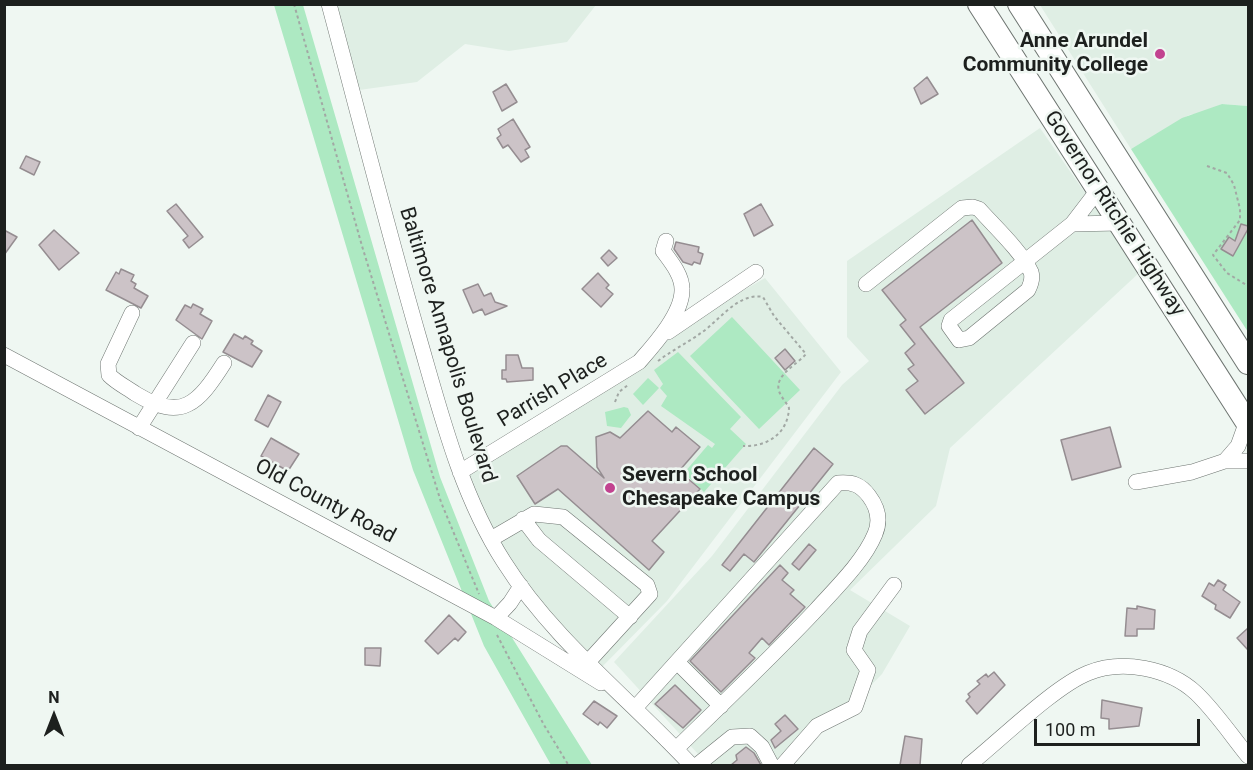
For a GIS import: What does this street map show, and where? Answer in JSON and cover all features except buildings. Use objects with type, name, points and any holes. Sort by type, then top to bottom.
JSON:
[{"type":"highway","name":"Governor Ritchie Highway","points":[[979,4],[1248,422]]},
{"type":"highway","name":"Governor Ritchie Highway","points":[[1019,4],[1248,363]]},
{"type":"street","name":"Baltimore Annapolis Boulevard","points":[[329,4],[412,314],[460,472],[491,538],[521,586],[588,662],[694,765]]},
{"type":"street","points":[[866,284],[962,208],[979,209],[1023,261],[1032,273],[1028,290],[969,338],[959,340],[949,326],[951,320],[1023,261],[1072,224],[1098,190]]},
{"type":"street","points":[[1072,224],[1119,223]]},
{"type":"street","points":[[660,338],[676,309],[682,289],[678,274],[663,251],[666,241]]},
{"type":"street","points":[[660,338],[756,272]]},
{"type":"street","points":[[132,313],[108,364],[109,375],[119,385],[153,405],[169,409],[183,406],[199,396],[224,363]]},
{"type":"street","name":"Parrish Place","points":[[460,472],[612,381],[639,362],[660,338]]},
{"type":"street","points":[[139,428],[193,343]]},
{"type":"street","name":"Old County Road","points":[[4,355],[621,694]]},
{"type":"street","points":[[1225,461],[1238,446],[1248,422]]},
{"type":"street","points":[[1136,482],[1192,472],[1225,461],[1248,461]]},
{"type":"street","points":[[636,707],[838,483],[851,482],[860,486],[878,512],[875,536],[846,578],[768,660],[676,749]]},
{"type":"street","points":[[491,538],[534,514],[563,517],[647,585],[650,594],[588,662]]},
{"type":"street","points":[[523,519],[539,540],[630,617]]},
{"type":"street","points":[[782,765],[817,726],[855,707],[868,670],[854,650],[860,631],[894,585]]},
{"type":"street","points":[[495,623],[521,586]]},
{"type":"street","points":[[677,662],[721,706]]},
{"type":"street","points":[[969,765],[1061,689],[1089,673],[1121,667],[1144,668],[1176,678],[1196,693],[1248,756]]},
{"type":"street","points":[[694,765],[732,737],[750,736],[762,747],[771,765]]},
{"type":"path","points":[[294,4],[362,246],[437,490],[479,594]]},
{"type":"path","points":[[1207,166],[1227,172],[1234,184],[1240,208],[1240,220],[1213,255],[1227,273],[1248,286]]},
{"type":"path","points":[[656,363],[707,329],[732,307],[754,295],[763,297],[774,316],[806,354],[786,372],[778,384],[779,392],[789,408],[786,426],[769,442],[744,446]]},
{"type":"path","points":[[615,402],[619,392],[631,382]]},
{"type":"path","points":[[495,623],[544,725],[569,765]]},
{"type":"shaded area","points":[[329,5],[596,5],[567,42],[509,51],[465,44],[417,82],[352,91]]},
{"type":"shaded area","name":"Anne Arundel Community College","points":[[1040,5],[1248,5],[1248,106],[1222,104],[1205,112],[1189,115],[1131,149]]},
{"type":"shaded area","points":[[1040,128],[1140,272],[950,448],[936,506],[850,590],[910,626],[882,674],[836,721],[782,765],[709,766],[614,662],[712,556],[842,385],[869,361],[847,337],[847,261]]},
{"type":"shaded area","name":"Severn School Chesapeake Campus","points":[[765,278],[841,372],[667,601],[598,671],[524,591],[460,472],[612,381],[661,338]]},
{"type":"green space","points":[[274,5],[303,5],[440,477],[489,601],[592,765],[551,765],[484,646],[413,470]]},
{"type":"green space","points":[[1222,104],[1248,106],[1248,332],[1131,149],[1182,118]]},
{"type":"green space","points":[[732,317],[800,390],[759,429],[690,356]]},
{"type":"green space","points":[[678,352],[741,417],[730,429],[746,444],[704,492],[684,473],[708,445],[712,448],[715,444],[661,406],[667,396],[660,388],[663,384],[654,370]]},
{"type":"green space","points":[[648,378],[659,388],[643,405],[633,394]]},
{"type":"green space","points":[[628,408],[631,415],[621,428],[607,426],[605,412]]},
{"type":"place","name":"Anne Arundel Community College","points":[[1160,54]]},
{"type":"place","name":"Severn School Chesapeake Campus","points":[[610,488]]}]
